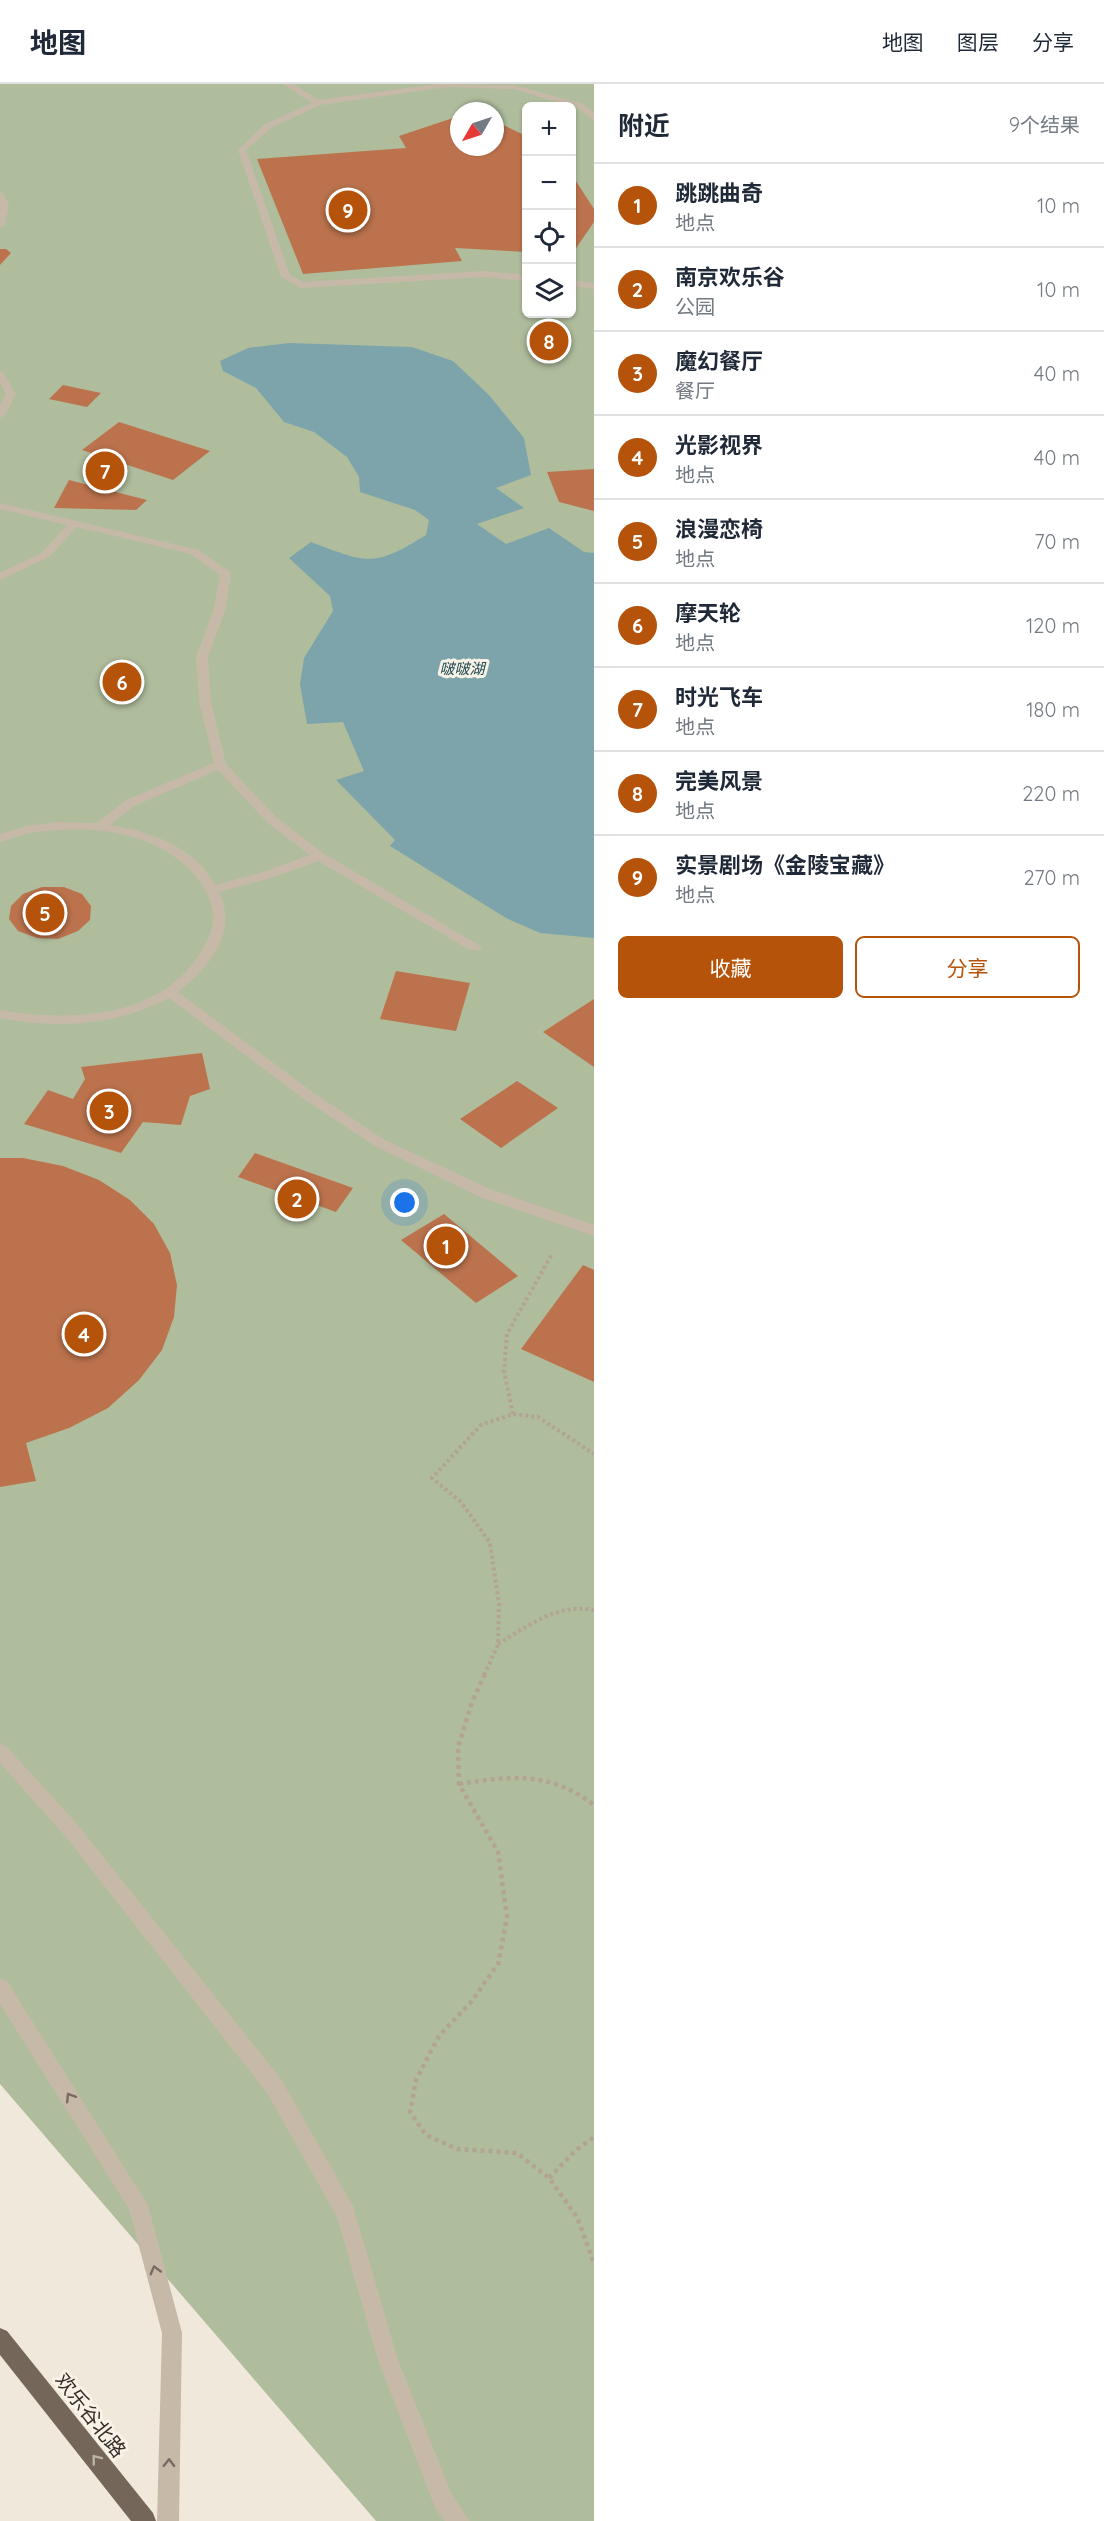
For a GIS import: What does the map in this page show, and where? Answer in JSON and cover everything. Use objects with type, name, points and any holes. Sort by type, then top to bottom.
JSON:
[{"type":"main road","name":"欢乐谷北路","points":[[0,2338],[145,2521]]},
{"type":"street","points":[[287,84],[318,103]]},
{"type":"street","points":[[522,279],[484,274],[301,285],[286,277],[242,150],[268,126],[318,103],[447,85],[514,87],[580,106],[594,117]]},
{"type":"street","points":[[0,195],[5,205],[0,225]]},
{"type":"street","points":[[576,284],[594,286]]},
{"type":"street","points":[[0,374],[11,394],[0,415]]},
{"type":"street","points":[[0,506],[195,552],[226,574],[219,611],[201,657],[205,701],[220,765],[272,820],[319,856],[475,947]]},
{"type":"street","points":[[0,577],[45,555],[75,523]]},
{"type":"street","points":[[101,826],[130,804],[220,765]]},
{"type":"street","points":[[0,1014],[29,1020],[80,1021],[128,1011],[170,992],[201,966],[218,937],[219,906],[207,877],[180,853],[144,836],[101,826],[55,826],[3,833]]},
{"type":"street","points":[[213,890],[267,875],[319,856]]},
{"type":"street","points":[[170,992],[309,1096],[380,1143],[485,1193],[594,1231]]},
{"type":"street","points":[[0,1750],[71,1830],[274,2086],[346,2213],[388,2360],[444,2502],[459,2521]]},
{"type":"street","points":[[0,1987],[138,2205],[172,2333],[168,2521]]},
{"type":"path","points":[[513,1414],[504,1371],[507,1334],[570,1223]]},
{"type":"path","points":[[594,1455],[538,1417],[513,1414],[481,1425],[432,1478],[461,1502],[490,1543],[499,1604],[498,1645],[472,1702],[458,1747],[459,1785],[498,1852],[507,1917],[498,1964],[471,2002],[439,2036],[416,2080],[410,2112],[426,2135],[457,2149],[517,2153],[549,2178],[577,2217],[594,2264]]},
{"type":"path","points":[[498,1645],[544,1616],[581,1606],[594,1610]]},
{"type":"path","points":[[459,1785],[505,1777],[552,1780],[580,1791],[594,1804]]},
{"type":"path","points":[[549,2178],[575,2151],[594,2137]]},
{"type":"green space","points":[[0,84],[594,84],[594,2521],[376,2521],[0,2084]]},
{"type":"water","name":"啵啵湖","points":[[289,343],[412,347],[453,361],[489,395],[524,438],[531,475],[496,488],[524,508],[477,524],[506,544],[549,528],[584,552],[594,553],[594,938],[540,933],[506,918],[390,846],[395,840],[336,780],[364,771],[343,722],[307,724],[300,684],[304,658],[333,611],[330,596],[289,558],[311,542],[358,558],[381,557],[394,553],[426,535],[429,520],[415,510],[360,492],[359,477],[347,457],[314,432],[284,422],[256,388],[223,371],[220,361],[248,348]]},
{"type":"building","points":[[450,119],[450,156],[504,156],[504,125],[522,134],[522,252],[455,248],[462,261],[303,274],[257,159],[406,148],[399,136]]},
{"type":"building","points":[[576,181],[594,209],[594,222],[576,248]]},
{"type":"building","points":[[0,249],[6,249],[11,253],[0,265]]},
{"type":"building","points":[[63,385],[101,393],[87,407],[49,399]]},
{"type":"building","points":[[119,422],[210,451],[173,480],[82,450]]},
{"type":"building","points":[[594,469],[594,511],[559,502],[547,472]]},
{"type":"building","points":[[69,480],[147,500],[136,510],[54,508]]},
{"type":"building","points":[[42,887],[64,887],[82,894],[91,906],[90,920],[78,931],[58,939],[37,938],[18,931],[9,919],[11,906],[23,894]]},
{"type":"building","points":[[396,971],[470,983],[456,1031],[380,1019]]},
{"type":"building","points":[[594,999],[594,1067],[543,1032]]},
{"type":"building","points":[[202,1053],[210,1089],[190,1096],[181,1125],[143,1122],[121,1153],[24,1124],[48,1090],[73,1099],[85,1079],[81,1067]]},
{"type":"building","points":[[517,1081],[558,1108],[501,1148],[460,1119]]},
{"type":"building","points":[[255,1153],[353,1188],[336,1212],[238,1177]]},
{"type":"building","points":[[0,1158],[23,1158],[63,1166],[99,1180],[130,1200],[154,1224],[170,1253],[177,1285],[174,1317],[162,1350],[139,1380],[108,1408],[69,1428],[26,1443],[36,1481],[0,1487]]},
{"type":"building","points":[[444,1214],[518,1276],[476,1303],[401,1240]]},
{"type":"building","points":[[583,1265],[594,1270],[594,1382],[521,1349]]},
{"type":"place","name":"实景剧场《金陵宝藏》","points":[[348,210]]},
{"type":"place","name":"完美风景","points":[[549,341]]},
{"type":"place","name":"时光飞车","points":[[105,471]]},
{"type":"place","name":"摩天轮","points":[[122,682]]},
{"type":"place","name":"浪漫恋椅","points":[[45,913]]},
{"type":"place","name":"魔幻餐厅","points":[[109,1111]]},
{"type":"place","name":"南京欢乐谷","points":[[297,1199]]},
{"type":"place","name":"跳跳曲奇","points":[[446,1246]]},
{"type":"place","name":"光影视界","points":[[84,1334]]}]
